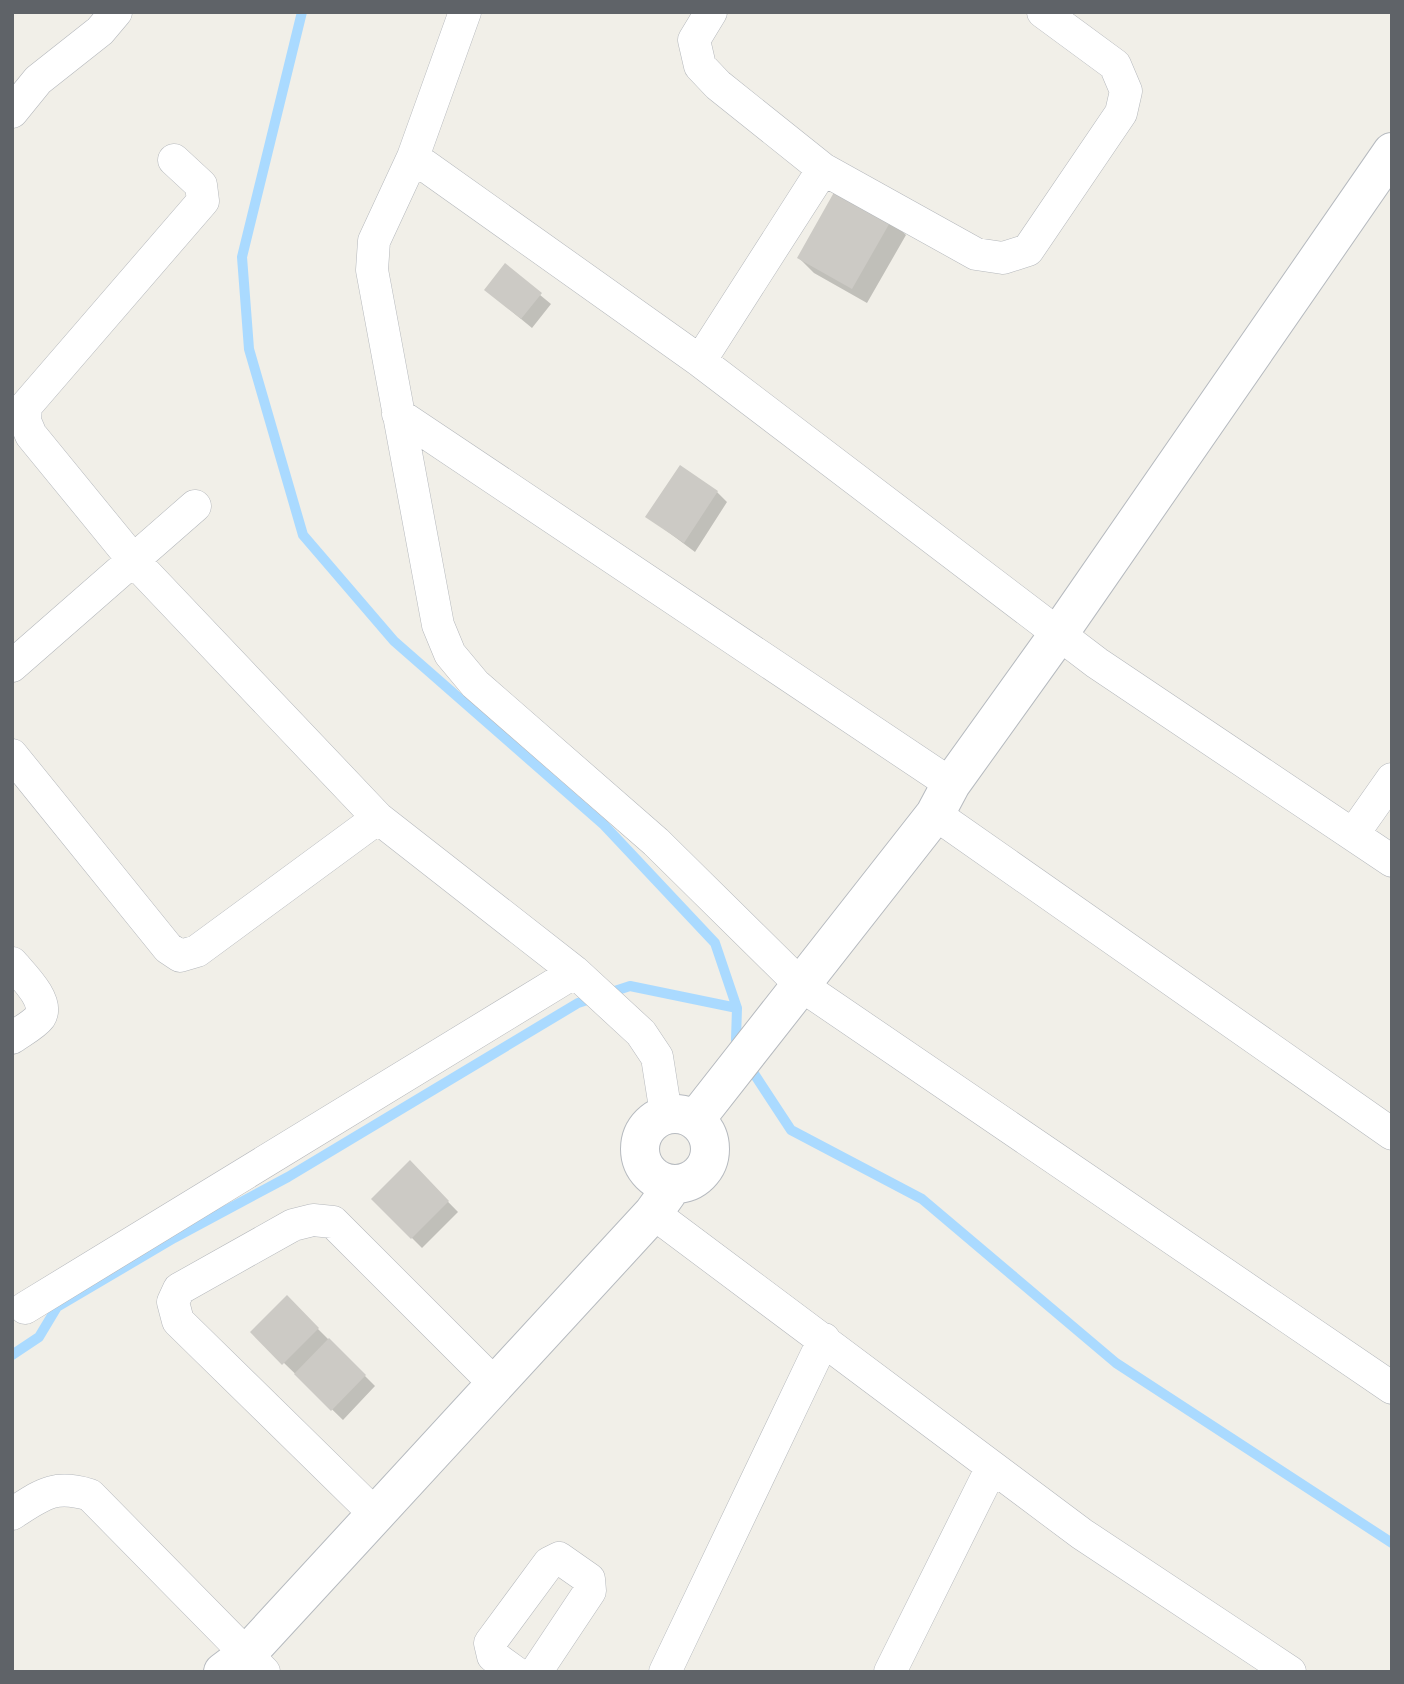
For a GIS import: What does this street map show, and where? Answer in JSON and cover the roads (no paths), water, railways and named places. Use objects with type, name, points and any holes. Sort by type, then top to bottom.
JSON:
[{"type":"street","points":[[12,112],[25,76],[100,31],[116,12]]},
{"type":"street","points":[[465,12],[413,157],[374,241],[372,270],[438,625],[450,654],[475,684],[656,842],[802,986],[1390,1388]]},
{"type":"street","points":[[711,12],[694,40],[700,66],[718,85],[823,169],[976,254],[1003,258],[1028,250],[1121,113],[1126,91],[1115,65],[1043,12]]},
{"type":"street","points":[[1290,1672],[1082,1534],[824,1339],[663,1199],[659,1181],[647,1172],[641,1159],[639,1145],[644,1131],[654,1120],[681,1117],[724,1081],[802,986],[943,799],[1392,152]]},
{"type":"street","points":[[413,157],[700,361],[1060,632],[1097,663],[1392,861]]},
{"type":"street","points":[[12,1514],[41,1495],[67,1488],[90,1495],[245,1666],[663,1199],[701,1175],[708,1161],[710,1146],[706,1131],[681,1117],[657,1057],[641,1032],[580,977],[378,818],[134,561],[31,435],[25,421],[26,406],[203,201],[201,185],[174,160]]},
{"type":"street","points":[[700,361],[823,169]]},
{"type":"street","points":[[398,414],[943,799],[1392,1134]]},
{"type":"street","points":[[12,666],[195,506]]},
{"type":"street","points":[[12,755],[168,948],[180,956],[197,951],[378,818]]},
{"type":"street","points":[[1354,833],[1392,779]]},
{"type":"street","points":[[12,963],[40,999],[42,1008],[40,1017],[12,1038]]},
{"type":"street","points":[[17,1304],[580,977]]},
{"type":"street","points":[[377,1516],[178,1321],[173,1302],[179,1289],[293,1225],[313,1220],[333,1222],[497,1386]]},
{"type":"street","points":[[665,1672],[824,1339]]},
{"type":"street","points":[[890,1672],[992,1466]]},
{"type":"street","points":[[515,1672],[493,1656],[490,1643],[549,1563],[559,1558],[589,1579],[590,1591],[536,1672]]},
{"type":"waterway","points":[[302,12],[242,257],[249,349],[303,535],[394,641],[604,825],[715,943],[737,1008],[736,1040],[740,1049]]},
{"type":"waterway","points":[[12,1355],[39,1337],[57,1307],[174,1238],[288,1177],[578,1003],[630,986],[737,1008]]},
{"type":"waterway","points":[[749,1066],[791,1130],[922,1199],[1116,1363],[1392,1543]]}]
